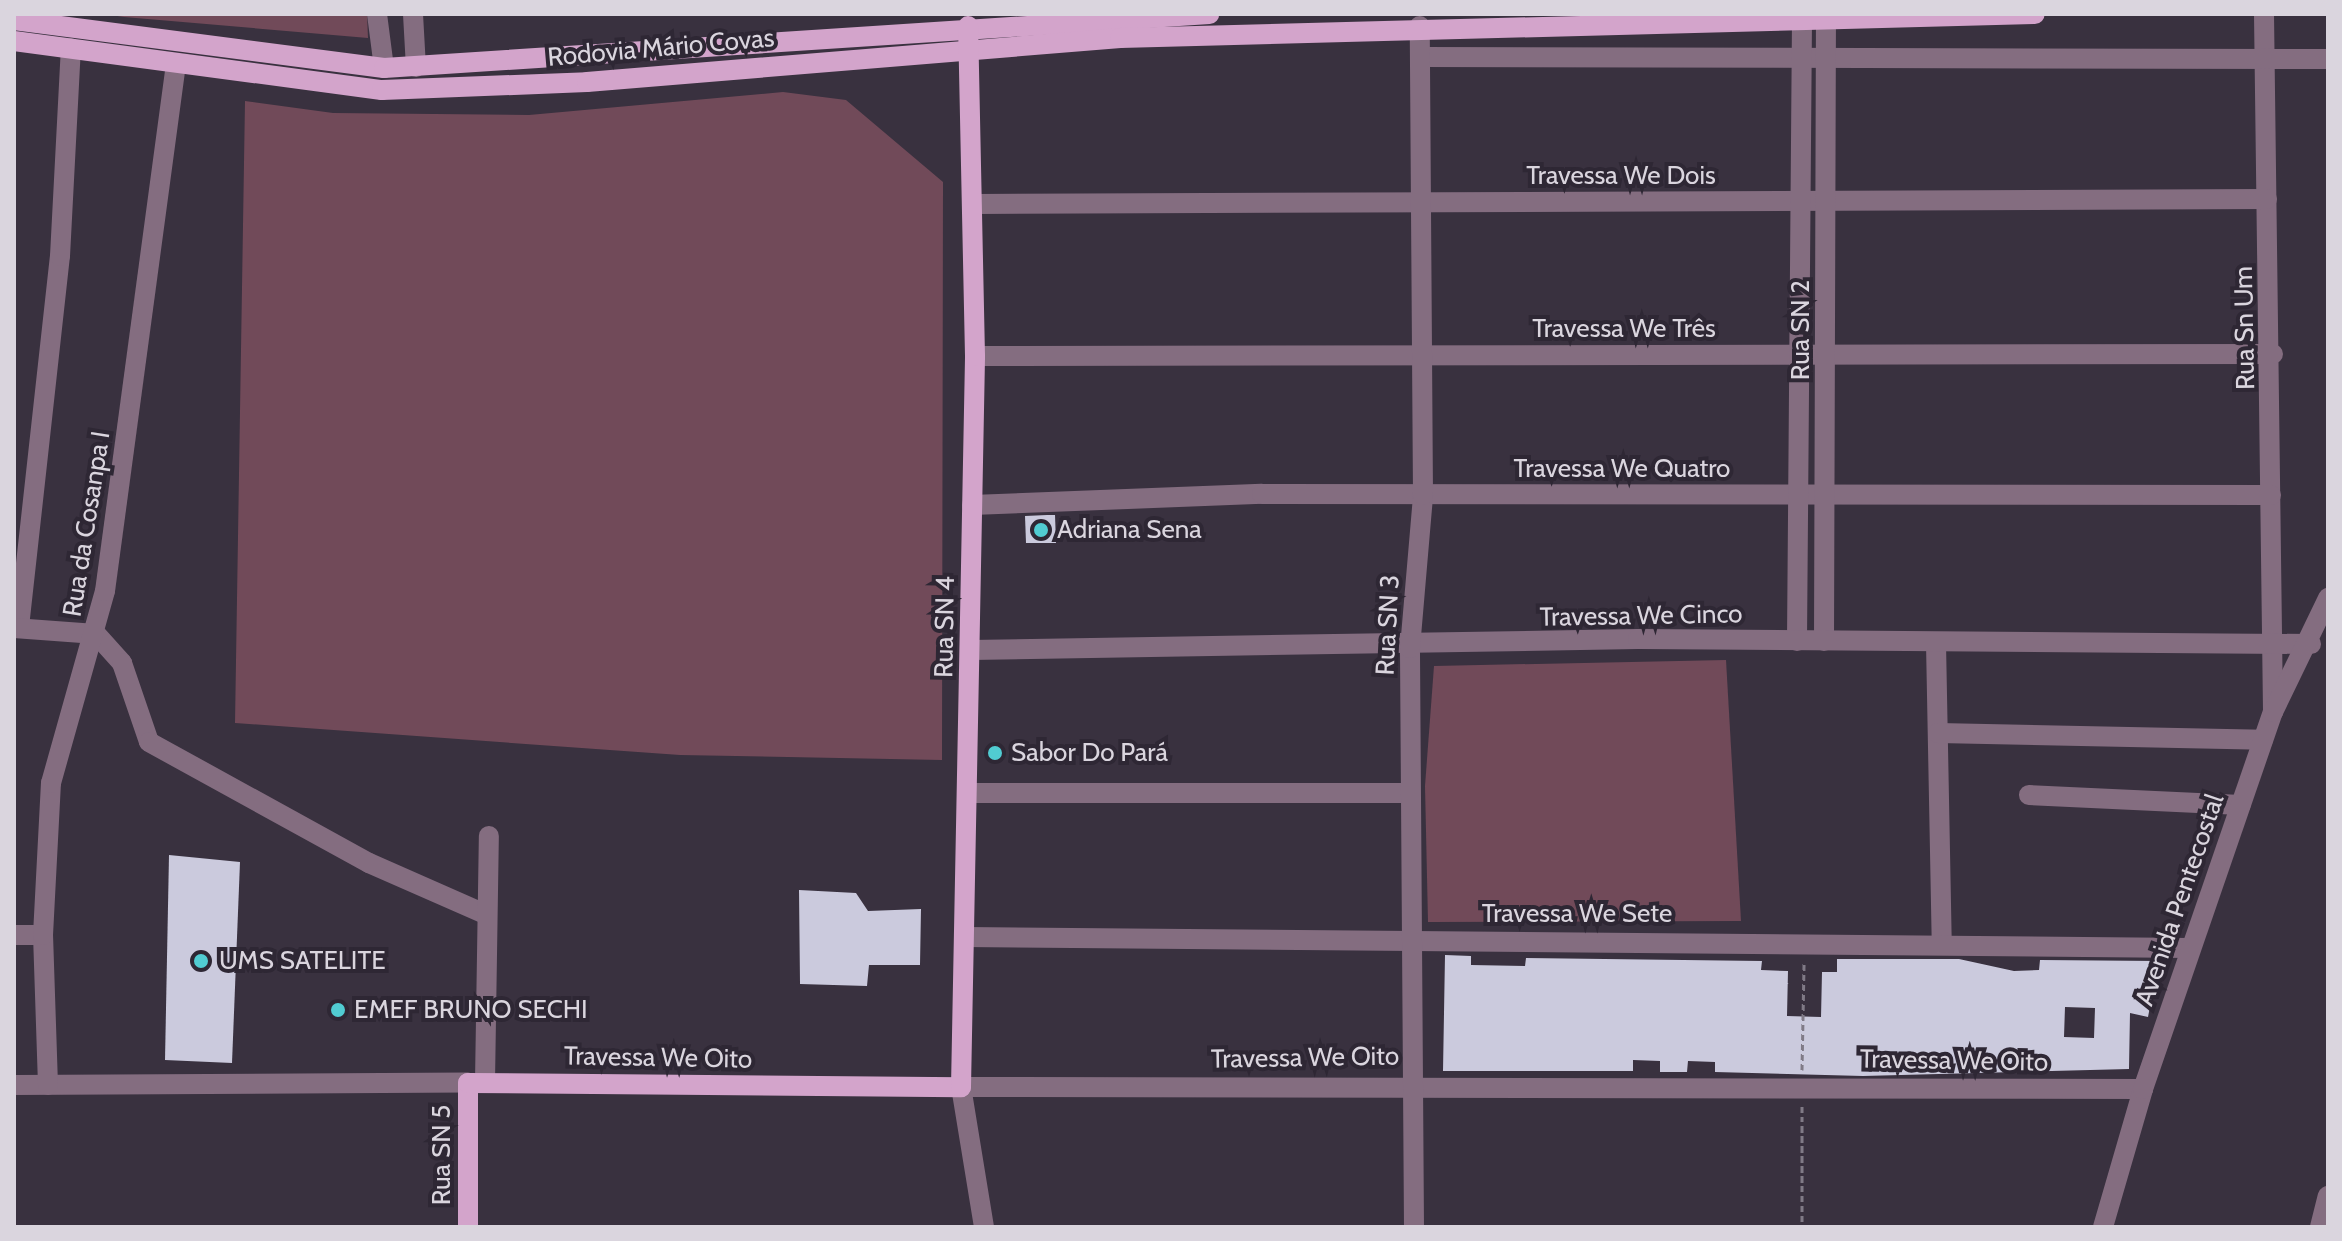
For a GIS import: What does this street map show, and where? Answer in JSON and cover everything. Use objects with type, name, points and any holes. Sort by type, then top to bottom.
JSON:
[{"type":"main road","name":"Rodovia Mário Covas","points":[[14,41],[382,90],[587,82],[1107,16],[1209,14]]},
{"type":"main road","name":"Rodovia Mário Covas","points":[[14,20],[384,68],[968,36],[2035,14]]},
{"type":"main road","name":"Rua SN 4","points":[[961,1087],[975,356],[975,204],[968,36]]},
{"type":"main road","name":"Travessa We Oito","points":[[476,1083],[961,1087]]},
{"type":"main road","name":"Rua SN 5","points":[[468,1227],[476,1083]]},
{"type":"street","points":[[377,14],[384,68]]},
{"type":"street","points":[[413,14],[416,67]]},
{"type":"street","name":"Rua Sn Um","points":[[2264,14],[2273,354],[2273,712]]},
{"type":"street","name":"Rua SN 2","points":[[1797,641],[1798,203],[1802,20]]},
{"type":"street","name":"Rua SN 2","points":[[1824,641],[1823,495],[1828,355],[1826,20]]},
{"type":"street","name":"Rua SN 3","points":[[1414,1227],[1410,648],[1423,495],[1420,26]]},
{"type":"street","points":[[71,48],[60,256],[17,627],[96,634],[122,663],[149,742],[369,863],[485,914]]},
{"type":"street","points":[[1422,57],[2266,53],[2328,59]]},
{"type":"street","name":"Rua da Cosanpa I","points":[[48,1085],[43,935],[55,761],[96,634],[176,64]]},
{"type":"street","name":"Travessa We Dois","points":[[975,204],[2267,199]]},
{"type":"street","name":"Travessa We Três","points":[[975,356],[2273,354]]},
{"type":"street","name":"Travessa We Quatro","points":[[972,505],[1423,495],[2271,495]]},
{"type":"street","name":"Avenida Pentecostal","points":[[2103,1227],[2143,1089],[2273,712],[2311,644],[2328,598]]},
{"type":"street","name":"Travessa We Cinco","points":[[971,650],[1410,648],[1797,641],[2273,641],[2311,644]]},
{"type":"street","points":[[1936,643],[1942,944]]},
{"type":"street","points":[[1938,733],[2263,740]]},
{"type":"street","points":[[967,793],[1410,793]]},
{"type":"street","points":[[2029,795],[2241,805]]},
{"type":"street","points":[[14,1085],[476,1083],[489,836]]},
{"type":"street","points":[[14,935],[43,935]]},
{"type":"street","name":"Travessa We Sete","points":[[964,937],[2190,948]]},
{"type":"street","name":"Travessa We Oito","points":[[961,1087],[1414,1083],[2143,1089]]},
{"type":"street","name":"Rua SN 4","points":[[961,1087],[984,1227]]},
{"type":"street","points":[[2320,1227],[2328,1196]]},
{"type":"shaded area","points":[[104,14],[367,14],[368,38],[124,17]]},
{"type":"shaded area","points":[[783,92],[846,100],[943,182],[942,760],[680,755],[235,723],[245,101],[333,113],[529,115]]},
{"type":"shaded area","points":[[1726,660],[1741,921],[1428,922],[1425,786],[1434,666]]},
{"type":"building","name":"Adriana Sena","points":[[1055,515],[1056,543],[1026,543],[1025,516]]},
{"type":"building","name":"UMS SATELITE","points":[[169,855],[240,862],[232,1063],[165,1060]]},
{"type":"building","points":[[799,890],[856,893],[868,911],[921,909],[920,965],[869,965],[867,986],[800,984]]},
{"type":"building","points":[[1445,955],[1471,956],[1471,965],[1525,966],[1526,958],[1762,961],[1761,970],[1788,971],[1787,1016],[1821,1017],[1822,972],[1837,972],[1837,959],[1959,959],[2014,971],[2039,970],[2040,960],[2159,961],[2148,1017],[2130,1013],[2129,1069],[1863,1076],[1715,1072],[1715,1062],[1688,1061],[1687,1072],[1660,1072],[1660,1061],[1633,1060],[1633,1071],[1443,1071]],"holes":[[[2065,1007],[2095,1008],[2094,1038],[2064,1037]]]},
{"type":"place","name":"Adriana Sena","points":[[1041,530]]},
{"type":"place","name":"Sabor Do Pará","points":[[995,753]]},
{"type":"place","name":"UMS SATELITE","points":[[201,961]]},
{"type":"place","name":"EMEF BRUNO SECHI","points":[[338,1010]]}]
